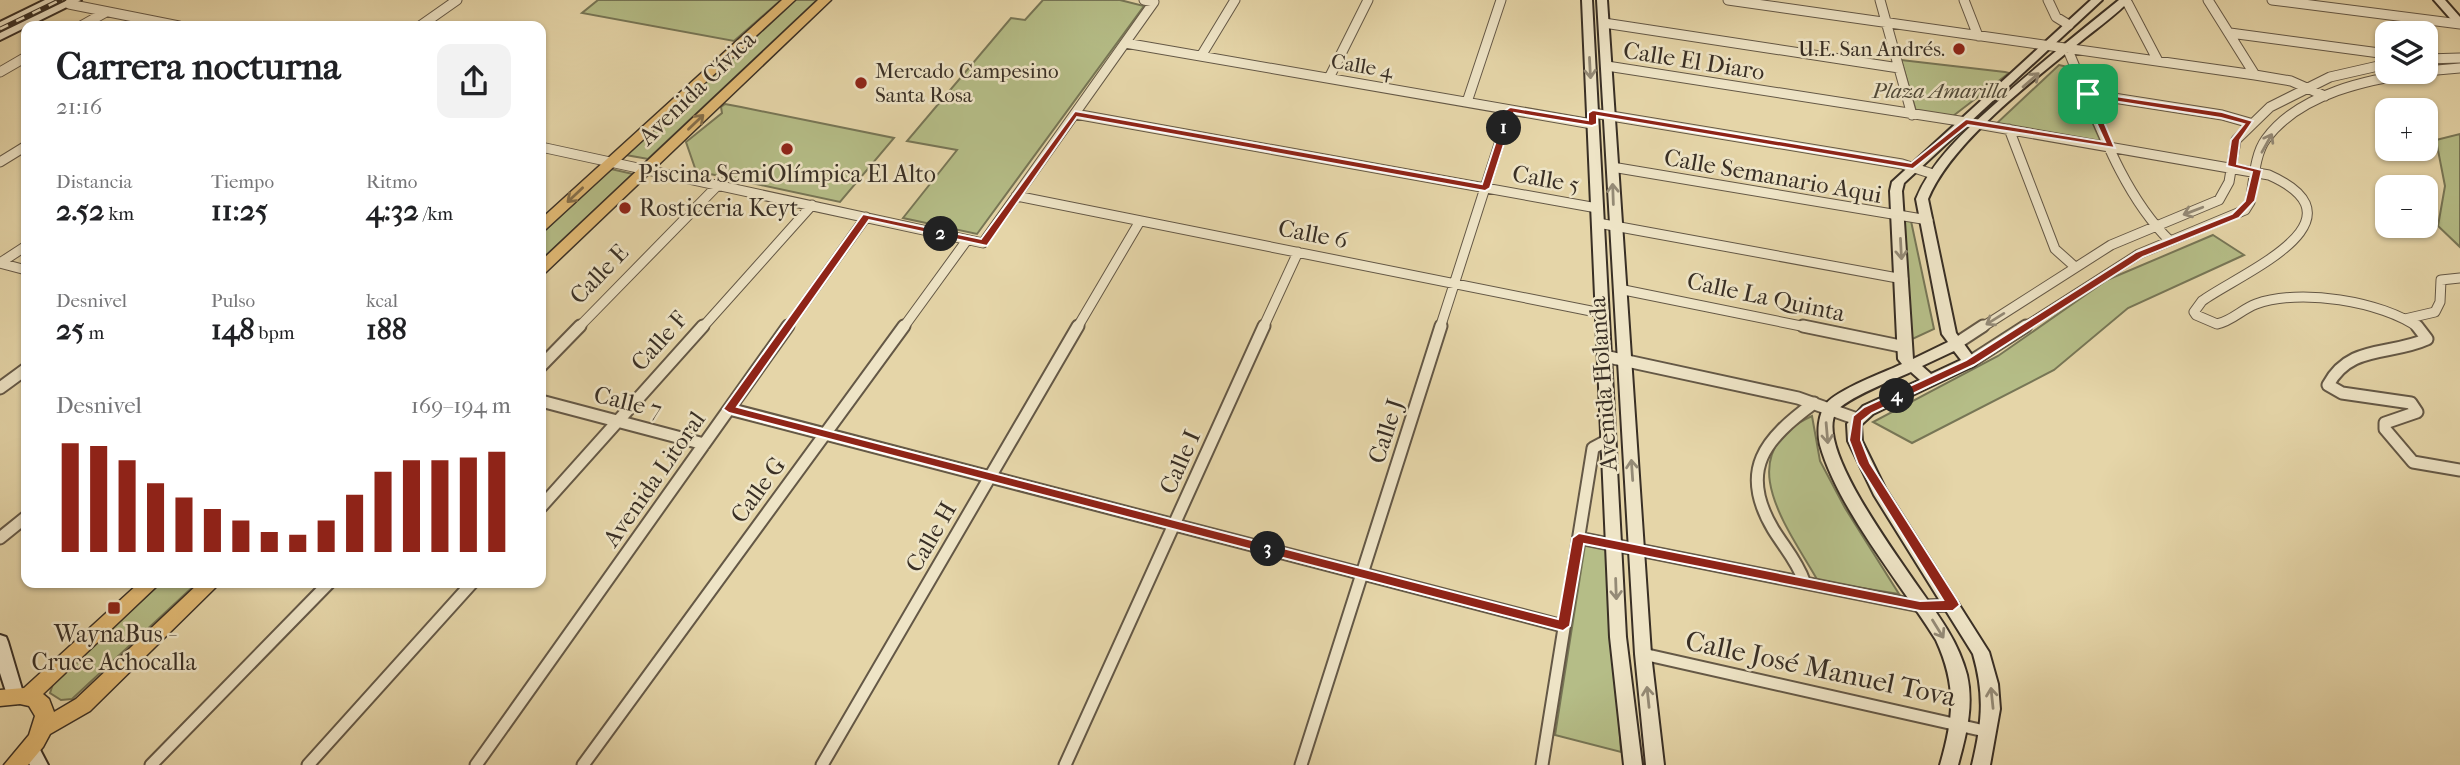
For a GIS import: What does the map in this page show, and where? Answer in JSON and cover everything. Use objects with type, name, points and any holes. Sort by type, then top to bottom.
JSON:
[{"type":"main road","name":"Avenida Cívica","points":[[546,221],[789,0]]},
{"type":"main road","name":"Avenida Cívica","points":[[546,264],[825,0]]},
{"type":"main road","points":[[14,697],[145,588]]},
{"type":"main road","points":[[45,727],[83,705],[206,588]]},
{"type":"main road","points":[[14,697],[44,706],[47,714],[35,757],[14,765]]},
{"type":"street","points":[[0,26],[53,0]]},
{"type":"street","points":[[426,21],[457,0]]},
{"type":"street","points":[[546,148],[983,243],[1154,2],[1144,0]]},
{"type":"street","points":[[1201,56],[1235,0]]},
{"type":"street","points":[[1329,78],[1368,0]]},
{"type":"street","points":[[1467,102],[1502,0]]},
{"type":"street","name":"Avenida Holanda","points":[[1587,0],[1618,637],[1633,765]]},
{"type":"street","name":"Avenida Holanda","points":[[1602,0],[1614,225],[1643,654],[1655,765]]},
{"type":"street","points":[[1728,0],[2255,75],[2307,88],[2325,96]]},
{"type":"street","points":[[1880,0],[1912,115]]},
{"type":"street","points":[[1964,0],[1978,36]]},
{"type":"street","points":[[2048,0],[2056,17],[2069,25]]},
{"type":"street","points":[[1930,382],[1909,365],[1905,347],[1896,191],[1898,182],[2097,0]]},
{"type":"street","points":[[1970,362],[1954,345],[1949,334],[1922,192],[1933,174],[1980,124],[2126,0],[2158,61]]},
{"type":"street","points":[[2208,0],[2255,75]]},
{"type":"street","points":[[2272,0],[2460,24]]},
{"type":"street","points":[[2439,0],[2460,24]]},
{"type":"street","points":[[33,21],[73,2],[153,21]]},
{"type":"street","points":[[90,21],[106,12]]},
{"type":"street","points":[[1604,23],[1899,68]]},
{"type":"street","points":[[0,37],[21,27]]},
{"type":"street","points":[[2230,33],[2375,52]]},
{"type":"street","name":"Calle 4","points":[[1125,43],[1510,110],[1592,118],[1610,115],[1913,166],[1933,174]]},
{"type":"street","points":[[2067,48],[2111,146],[2152,226],[2170,241]]},
{"type":"street","points":[[2438,59],[2460,58]]},
{"type":"street","points":[[0,72],[21,60]]},
{"type":"street","name":"Calle El Diaro","points":[[1606,66],[2257,170],[2280,180],[2303,196],[2307,204],[2306,224],[2292,245],[2201,301],[2194,312],[2197,316],[2215,324],[2227,322],[2259,303],[2314,298],[2405,319]]},
{"type":"street","points":[[1949,765],[1963,702],[1954,658],[1836,470],[1826,433],[1826,418],[1831,408],[1837,401],[1954,345],[2074,266],[2152,226],[2219,200],[2229,182],[2236,140],[2250,123],[2270,107],[2330,77],[2375,67]]},
{"type":"street","points":[[2438,70],[2460,68]]},
{"type":"street","points":[[1982,765],[1994,709],[1991,682],[1981,652],[1864,464],[1855,440],[1857,419],[1868,410],[1970,362],[2110,272],[2170,241],[2245,210],[2250,201],[2266,139],[2325,96],[2375,80]]},
{"type":"street","points":[[2088,94],[2222,115],[2250,123]]},
{"type":"street","name":"Calle J","points":[[1301,765],[1510,110]]},
{"type":"street","name":"Calle 5","points":[[1075,114],[1485,188],[1597,216],[1614,225],[1903,279]]},
{"type":"street","points":[[2009,129],[2055,249],[2074,266]]},
{"type":"street","points":[[0,162],[21,149]]},
{"type":"street","name":"Calle Semanario Aqui","points":[[1612,167],[1928,220]]},
{"type":"street","name":"Calle E","points":[[546,361],[719,184]]},
{"type":"street","name":"Calle 6","points":[[1016,196],[1601,313]]},
{"type":"street","name":"Calle F","points":[[546,500],[812,205]]},
{"type":"street","name":"Avenida Litoral","points":[[476,765],[866,216]]},
{"type":"street","name":"Calle H","points":[[822,765],[1140,221]]},
{"type":"street","name":"Calle G","points":[[583,765],[967,240]]},
{"type":"street","points":[[0,263],[21,249]]},
{"type":"street","name":"Calle I","points":[[1065,765],[1298,253]]},
{"type":"street","points":[[0,263],[21,269]]},
{"type":"street","points":[[2405,319],[2435,312],[2440,302],[2441,280],[2460,278]]},
{"type":"street","name":"Calle La Quinta","points":[[1619,289],[1905,347]]},
{"type":"street","points":[[2405,319],[2422,329],[2427,339],[2344,360],[2332,373],[2328,385],[2339,393],[2389,396],[2411,402],[2417,412],[2385,423],[2385,429],[2413,462],[2460,470]]},
{"type":"street","points":[[1604,356],[1814,402],[1857,419]]},
{"type":"street","points":[[0,388],[21,373]]},
{"type":"street","name":"Calle 7","points":[[546,402],[704,444]]},
{"type":"street","points":[[1804,581],[1763,508],[1756,487],[1757,473],[1766,444],[1774,432],[1814,402]]},
{"type":"street","points":[[729,409],[1563,626]]},
{"type":"street","points":[[1542,765],[1593,448],[1608,440]]},
{"type":"street","points":[[0,538],[21,521]]},
{"type":"street","points":[[1579,538],[1923,606],[1953,605]]},
{"type":"street","points":[[151,765],[324,588]]},
{"type":"street","points":[[308,765],[467,588]]},
{"type":"street","points":[[0,642],[14,697]]},
{"type":"street","name":"Calle José Manuel Tova","points":[[1643,654],[1960,723],[1989,732]]},
{"type":"green space","points":[[598,0],[781,0],[734,41],[582,13]]},
{"type":"green space","points":[[794,0],[817,0],[648,159],[626,155]]},
{"type":"green space","points":[[1043,0],[1120,0],[1144,6],[977,234],[903,218],[957,150],[907,141],[1011,18],[1025,20]]},
{"type":"green space","name":"Plaza Amarilla","points":[[1901,60],[2009,73],[1953,116],[1916,111]]},
{"type":"green space","name":"Plaza Amarilla","points":[[2059,65],[2068,67],[2101,142],[1996,124]]},
{"type":"green space","name":"Piscina SemiOlímpica El Alto","points":[[725,104],[894,138],[840,202],[696,171],[686,142],[722,113],[721,107]]},
{"type":"green space","points":[[2460,134],[2460,247],[2438,226],[2445,186],[2438,140]]},
{"type":"green space","points":[[611,169],[633,174],[546,255],[546,229]]},
{"type":"green space","points":[[1901,221],[1911,221],[1934,329],[1906,342]]},
{"type":"green space","points":[[2213,235],[2244,255],[2128,308],[2054,370],[1912,443],[1873,422],[1998,356],[2107,280]]},
{"type":"green space","points":[[1812,416],[1820,461],[1845,508],[1899,594],[1818,581],[1781,516],[1772,493],[1769,471],[1773,450],[1787,432]]},
{"type":"green space","points":[[1585,545],[1608,549],[1621,752],[1555,735]]},
{"type":"green space","points":[[156,588],[192,588],[72,699],[61,700],[50,693],[54,681]]},
{"type":"railway","points":[[0,29],[60,0]]},
{"type":"place","name":"U.E. San Andrés.","points":[[1959,49]]},
{"type":"place","name":"Mercado Campesino Santa Rosa","points":[[861,83]]},
{"type":"place","name":"Piscina SemiOlímpica El Alto","points":[[787,149]]},
{"type":"place","name":"Rosticeria Keyt","points":[[625,208]]},
{"type":"place","name":"WaynaBus - Cruce Achocalla","points":[[114,608]]},
{"type":"route","points":[[2088,94],[2222,115],[2250,123],[2236,140],[2232,166],[2257,170],[2250,201],[2245,210],[2236,216],[2139,254],[1970,362],[1868,410],[1857,419],[1854,424],[1855,440],[1864,464],[1953,605],[1920,606],[1579,538],[1563,626],[729,409],[866,216],[983,243],[1075,114],[1485,188],[1510,110],[1592,124],[1593,113],[1913,166],[1966,122],[2111,146],[2088,94]]}]
